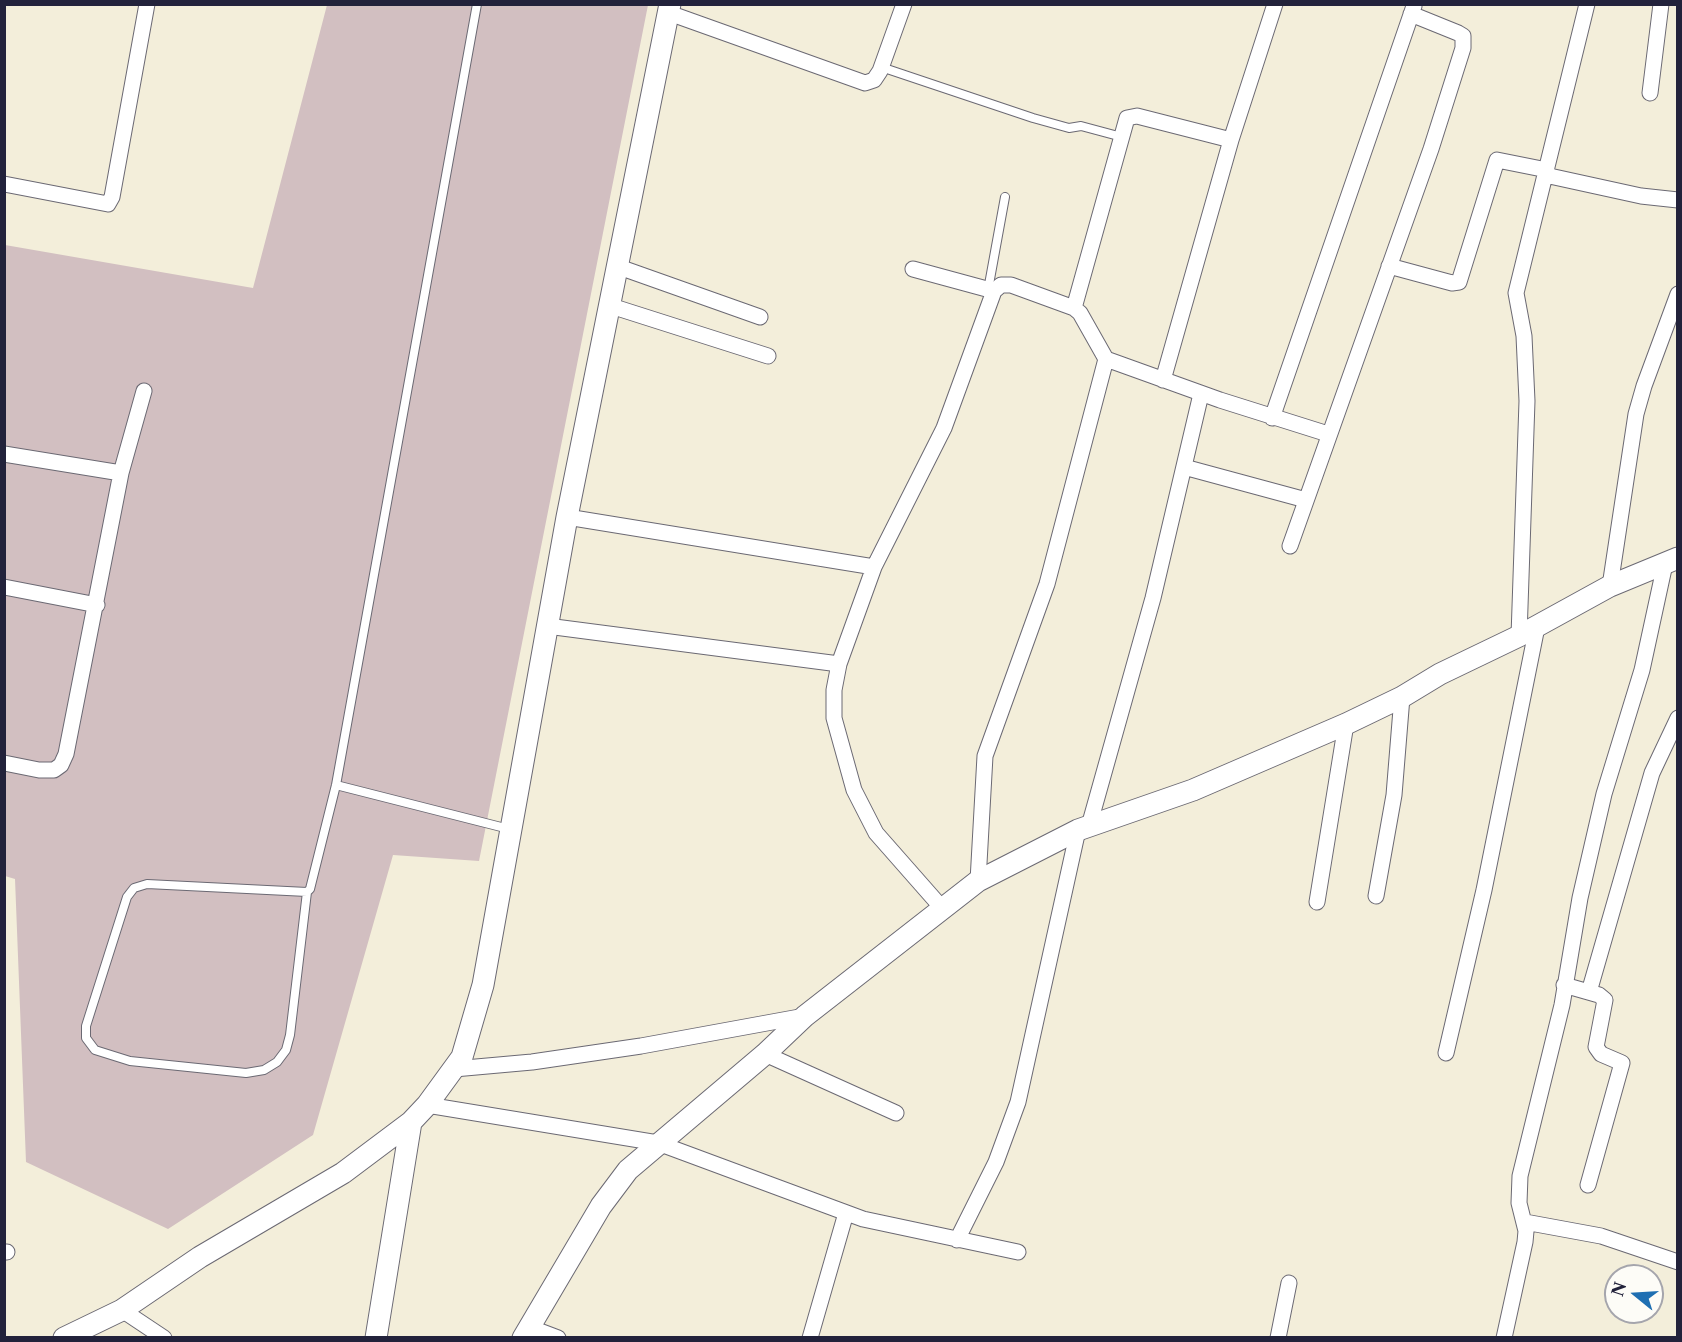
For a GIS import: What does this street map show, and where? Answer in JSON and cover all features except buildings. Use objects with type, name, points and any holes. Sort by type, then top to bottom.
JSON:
[{"type":"street","points":[[4,184],[108,204],[112,197],[147,4]]},
{"type":"street","points":[[64,1338],[122,1310],[200,1257],[343,1173],[411,1122],[427,1105],[462,1057],[483,985],[567,517],[670,9],[858,81],[874,80],[904,4]]},
{"type":"street","points":[[1163,380],[1231,140],[1275,4]]},
{"type":"street","points":[[1446,1053],[1484,890],[1528,632],[1527,400],[1524,336],[1516,293],[1587,4]]},
{"type":"street","points":[[1650,93],[1661,4]]},
{"type":"street","points":[[1272,418],[1413,9],[1458,33],[1464,41],[1431,149],[1290,546]]},
{"type":"street","points":[[1074,308],[1127,118],[1131,115],[1231,140]]},
{"type":"street","points":[[1389,267],[1452,283],[1459,282],[1497,160],[1641,196],[1677,200]]},
{"type":"street","points":[[619,267],[760,317]]},
{"type":"street","points":[[913,269],[991,290],[1001,285],[1011,285],[1074,308],[1080,313],[1106,359],[1272,418],[1328,434]]},
{"type":"street","points":[[942,908],[876,833],[854,790],[834,718],[834,690],[838,664],[874,567],[944,428],[991,290]]},
{"type":"street","points":[[1610,586],[1636,414],[1677,294]]},
{"type":"street","points":[[611,306],[768,356]]},
{"type":"street","points":[[978,881],[985,756],[1047,584],[1106,359]]},
{"type":"street","points":[[4,763],[39,770],[54,770],[61,765],[66,754],[97,605],[121,473],[144,391]]},
{"type":"street","points":[[957,1240],[996,1162],[1018,1102],[1083,828],[1153,598],[1201,393]]},
{"type":"street","points":[[4,454],[121,473]]},
{"type":"street","points":[[1184,467],[1306,500]]},
{"type":"street","points":[[567,517],[874,567]]},
{"type":"street","points":[[558,1338],[526,1332],[601,1206],[628,1170],[765,1054],[805,1016],[978,881],[1083,828],[1193,790],[1346,724],[1402,697],[1440,674],[1528,632],[1610,586],[1671,561]]},
{"type":"street","points":[[1504,1338],[1525,1242],[1525,1222],[1519,1203],[1520,1176],[1564,985],[1580,898],[1604,794],[1642,670],[1671,561]]},
{"type":"street","points":[[4,587],[97,605]]},
{"type":"street","points":[[547,626],[838,664]]},
{"type":"street","points":[[1376,896],[1394,795],[1402,697]]},
{"type":"street","points":[[1589,992],[1652,773],[1677,718]]},
{"type":"street","points":[[1317,902],[1346,724]]},
{"type":"street","points":[[1564,985],[1605,999],[1596,1047],[1601,1054],[1621,1061],[1622,1067],[1588,1185]]},
{"type":"street","points":[[454,1069],[619,1049],[805,1016]]},
{"type":"street","points":[[765,1054],[896,1113]]},
{"type":"street","points":[[427,1105],[658,1143],[846,1213],[889,1226],[1018,1252]]},
{"type":"street","points":[[376,1338],[411,1122]]},
{"type":"street","points":[[810,1338],[846,1213]]},
{"type":"street","points":[[1525,1222],[1601,1236],[1677,1262]]},
{"type":"street","points":[[1278,1338],[1289,1283]]},
{"type":"street","points":[[122,1310],[164,1338]]},
{"type":"lane","points":[[307,892],[147,884],[134,888],[127,897],[86,1026],[86,1038],[95,1050],[130,1061],[246,1073],[264,1070],[277,1062],[286,1050],[290,1035],[307,892],[313,881],[336,785],[477,4]]},
{"type":"lane","points":[[881,66],[1034,118],[1069,128],[1081,126],[1122,137]]},
{"type":"lane","points":[[991,290],[1005,197]]},
{"type":"lane","points":[[336,785],[510,829]]},
{"type":"shaded area","points":[[327,5],[648,5],[479,861],[393,855],[313,1135],[168,1229],[26,1162],[15,879],[5,876],[5,245],[253,288]]}]
